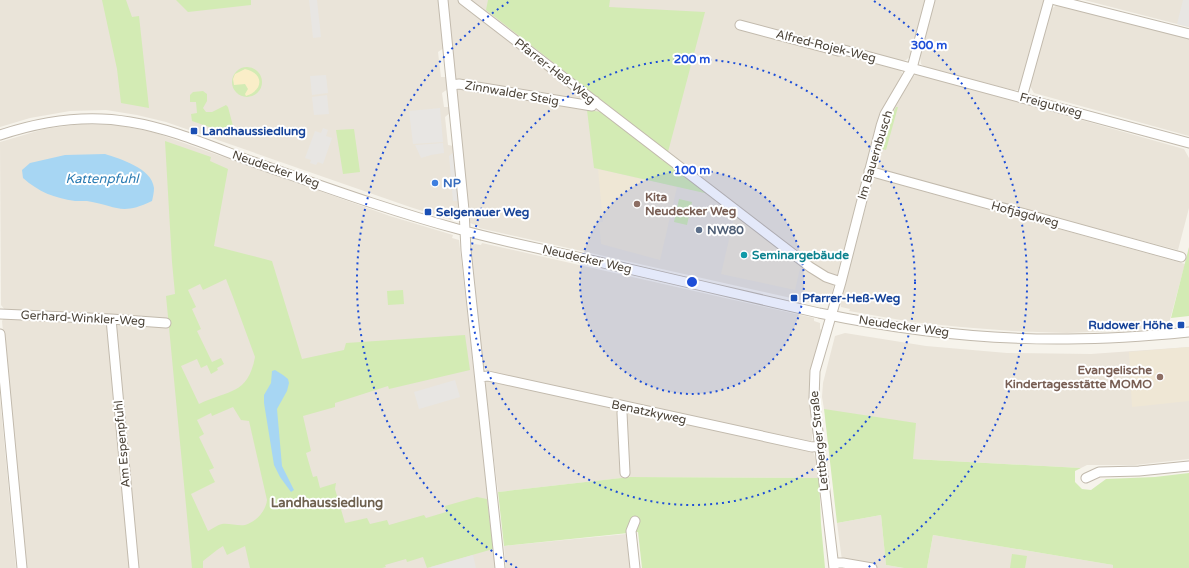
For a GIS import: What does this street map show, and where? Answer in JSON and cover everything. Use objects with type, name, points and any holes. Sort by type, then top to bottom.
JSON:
[{"type":"street","points":[[443,0],[452,85],[464,231],[500,568]]},
{"type":"street","name":"Pfarrer-Heß-Weg","points":[[463,0],[810,267],[826,277],[841,282]]},
{"type":"street","name":"Im Bauernbusch","points":[[831,315],[885,114],[912,68],[930,0]]},
{"type":"street","points":[[1022,97],[1049,0]]},
{"type":"street","points":[[1055,0],[1189,34]]},
{"type":"street","name":"Alfred-Rojek-Weg","points":[[740,25],[838,51],[844,50],[912,68]]},
{"type":"street","name":"Freigutweg","points":[[912,68],[1189,143]]},
{"type":"street","name":"Zinnwalder Steig","points":[[452,85],[460,84],[592,106],[595,101]]},
{"type":"street","name":"Neudecker Weg","points":[[0,135],[51,121],[78,118],[107,119],[142,124],[191,139],[336,191],[464,231],[831,315],[920,330],[1005,338],[1068,340],[1123,338],[1189,332]]},
{"type":"street","name":"Hofjagdweg","points":[[869,171],[1180,257]]},
{"type":"street","name":"Gerhard-Winkler-Weg","points":[[0,314],[166,323]]},
{"type":"street","name":"Lettberger Straße","points":[[831,315],[815,371],[814,398],[834,566]]},
{"type":"street","name":"Am Espenpfuhl","points":[[110,319],[134,568]]},
{"type":"street","points":[[0,334],[22,568]]},
{"type":"street","name":"Benatzkyweg","points":[[480,377],[488,376],[623,407],[812,447],[819,446]]},
{"type":"street","points":[[623,407],[625,473]]},
{"type":"street","points":[[1086,478],[1099,472],[1139,471],[1189,466]]},
{"type":"street","points":[[635,521],[631,531],[635,568]]},
{"type":"street","points":[[834,566],[843,563],[872,568]]},
{"type":"shaded area","points":[[0,0],[439,0],[444,48],[438,52],[441,77],[447,77],[448,89],[442,93],[444,107],[450,107],[450,113],[445,117],[448,145],[454,146],[454,201],[459,201],[460,216],[458,219],[451,218],[451,220],[166,122],[137,115],[106,110],[70,111],[30,118],[0,127]]},
{"type":"shaded area","points":[[309,0],[317,0],[321,37],[313,38]]},
{"type":"shaded area","points":[[446,0],[461,0],[588,99],[586,101],[457,79],[454,77]]},
{"type":"shaded area","points":[[466,0],[925,0],[911,56],[906,60],[902,61],[839,45],[837,52],[900,69],[902,76],[883,109],[878,122],[837,275],[834,276],[823,272]]},
{"type":"shaded area","points":[[935,0],[1044,0],[1019,90],[1013,90],[926,68],[921,64],[920,56]]},
{"type":"shaded area","points":[[1084,0],[1189,0],[1189,27],[1177,24]]},
{"type":"shaded area","points":[[1183,0],[1189,0],[1189,27],[1177,24]]},
{"type":"shaded area","points":[[1057,5],[1189,39],[1189,136],[1034,93],[1030,86],[1051,9]]},
{"type":"shaded area","points":[[916,74],[1184,149],[1189,158],[1189,208],[1178,250],[879,171],[876,165],[890,115]]},
{"type":"shaded area","points":[[326,75],[328,93],[312,95],[310,76]]},
{"type":"shaded area","points":[[463,87],[601,110],[832,282],[834,285],[829,302],[827,304],[819,302],[818,304],[479,228],[478,226],[470,223],[468,219],[456,90]]},
{"type":"shaded area","points":[[327,95],[329,114],[314,115],[312,97]]},
{"type":"shaded area","points":[[440,108],[443,142],[413,144],[409,111]]},
{"type":"shaded area","points":[[81,124],[116,125],[153,132],[390,216],[453,235],[452,238],[459,240],[474,372],[479,391],[497,568],[137,568],[114,322],[5,310],[1,305],[0,142],[44,129]]},
{"type":"shaded area","points":[[323,128],[328,130],[326,136],[332,138],[323,164],[318,162],[316,165],[310,163],[311,160],[305,158],[315,131],[321,133]]},
{"type":"shaded area","points":[[443,143],[444,153],[421,158],[415,145]]},
{"type":"shaded area","points":[[454,152],[459,201],[453,201],[449,156]]},
{"type":"shaded area","name":"Kita Neudecker Weg","points":[[598,169],[677,187],[660,260],[601,244],[599,222],[603,222]]},
{"type":"shaded area","points":[[876,178],[1185,264],[1168,327],[1067,333],[1012,331],[912,322],[849,311],[850,309],[841,307],[840,302],[873,180]]},
{"type":"shaded area","points":[[735,214],[801,264],[795,290],[721,274]]},
{"type":"shaded area","points":[[482,243],[814,318],[814,321],[820,323],[820,329],[822,330],[810,383],[814,434],[812,434],[812,440],[810,442],[487,371],[483,365],[471,250],[473,245],[481,245]]},
{"type":"shaded area","points":[[4,318],[106,323],[131,568],[25,568],[2,321]]},
{"type":"shaded area","points":[[845,333],[926,346],[1007,353],[1091,354],[1189,347],[1189,459],[1135,465],[1087,465],[1081,468],[913,459],[824,409],[822,397],[823,383],[835,336]]},
{"type":"shaded area","name":"Evangelische Kindertagesstätte MOMO","points":[[1189,347],[1189,401],[1132,407],[1129,352]]},
{"type":"shaded area","points":[[455,380],[460,397],[419,409],[414,392]]},
{"type":"shaded area","points":[[487,380],[616,408],[618,412],[622,478],[498,492],[485,385]]},
{"type":"shaded area","points":[[0,397],[16,568],[0,568]]},
{"type":"shaded area","points":[[630,411],[813,452],[815,457],[817,456],[819,478],[630,477],[626,446],[626,414]]},
{"type":"shaded area","points":[[881,515],[886,565],[904,568],[843,568],[837,523]]},
{"type":"shaded area","points":[[626,534],[630,568],[506,568],[504,546]]},
{"type":"shaded area","points":[[933,535],[1113,565],[1113,568],[927,568]]},
{"type":"shaded area","points":[[473,555],[476,568],[431,568],[431,567]]},
{"type":"green space","points":[[102,0],[126,0],[132,17],[139,16],[149,108],[121,103],[117,69]]},
{"type":"green space","points":[[176,0],[251,0],[251,5],[188,12]]},
{"type":"green space","points":[[488,0],[610,0],[609,7],[705,12],[668,152],[486,10]]},
{"type":"green space","points":[[247,67],[258,71],[262,82],[258,93],[247,97],[236,93],[232,82],[236,71]]},
{"type":"green space","points":[[203,91],[207,94],[207,101],[203,108],[206,112],[212,112],[226,105],[228,107],[233,126],[232,135],[192,121],[191,114],[197,113],[196,102],[190,102],[190,95],[193,92]]},
{"type":"green space","points":[[896,107],[898,107],[886,150],[882,149],[889,122]]},
{"type":"green space","points":[[587,110],[602,112],[661,158],[660,159],[663,161],[664,160],[709,194],[594,168]]},
{"type":"green space","points":[[354,129],[360,172],[343,174],[336,130]]},
{"type":"green space","points":[[165,141],[211,157],[210,161],[228,169],[214,246],[272,261],[302,359],[344,350],[346,343],[465,335],[470,370],[389,389],[388,386],[335,403],[335,407],[303,416],[311,451],[306,453],[313,477],[317,476],[320,488],[336,483],[335,489],[345,523],[367,518],[370,524],[387,520],[389,525],[424,515],[426,518],[446,512],[445,506],[477,497],[487,499],[493,549],[427,568],[423,557],[407,562],[406,559],[385,565],[386,567],[382,568],[250,568],[245,546],[227,555],[223,546],[203,561],[203,568],[192,568],[166,296],[175,294]],"holes":[[[226,279],[255,357],[252,369],[242,385],[235,390],[199,404],[181,366],[197,359],[201,368],[207,365],[211,374],[224,364],[221,358],[212,362],[197,331],[201,329],[192,309],[196,307],[188,290],[200,284],[203,290]],[[233,407],[241,420],[249,421],[267,500],[265,508],[260,516],[249,524],[222,524],[208,531],[191,494],[215,482],[209,470],[214,468],[199,437],[204,434],[197,420],[211,413],[212,416]]]},
{"type":"green space","points":[[679,199],[692,202],[687,225],[674,222]]},
{"type":"green space","points":[[1189,247],[1189,316],[1171,318]]},
{"type":"green space","points":[[403,290],[404,304],[388,305],[387,291]]},
{"type":"green space","points":[[824,409],[916,423],[913,459],[1081,468],[1075,471],[1075,482],[1082,489],[1091,490],[1106,479],[1155,477],[1189,473],[1189,568],[1113,568],[1113,565],[933,535],[927,568],[904,568],[886,565],[881,515],[837,523]]},
{"type":"green space","points":[[630,477],[819,478],[825,568],[642,568],[638,532],[504,546],[498,492]]},
{"type":"green space","points":[[1012,554],[1027,556],[1025,568],[1010,568]]},
{"type":"sand","points":[[245,69],[256,74],[259,82],[259,86],[256,90],[246,96],[245,94],[248,89],[245,84],[234,85],[233,79],[235,74]]},
{"type":"water","name":"Kattenpfuhl","points":[[105,154],[134,165],[148,175],[154,188],[152,201],[142,206],[126,209],[87,201],[67,200],[41,191],[23,178],[22,170],[30,163],[65,155]]},
{"type":"water","points":[[275,370],[288,379],[289,383],[287,391],[277,409],[282,466],[294,490],[291,492],[280,477],[274,465],[264,403],[264,395],[271,383],[272,371]]},
{"type":"place","name":"Landhaussiedlung","points":[[194,131]]},
{"type":"place","name":"NP","points":[[435,183]]},
{"type":"place","name":"Kita Neudecker Weg","points":[[637,204]]},
{"type":"place","name":"Selgenauer Weg","points":[[428,212]]},
{"type":"place","name":"NW80","points":[[699,230]]},
{"type":"place","name":"Seminargebäude","points":[[744,255]]},
{"type":"place","name":"Pfarrer-Heß-Weg","points":[[794,298]]},
{"type":"place","name":"Rudower Höhe","points":[[1181,325]]},
{"type":"place","name":"Evangelische Kindertagesstätte MOMO","points":[[1160,377]]},
{"type":"district","name":"Landhaussiedlung","points":[[327,503]]}]
